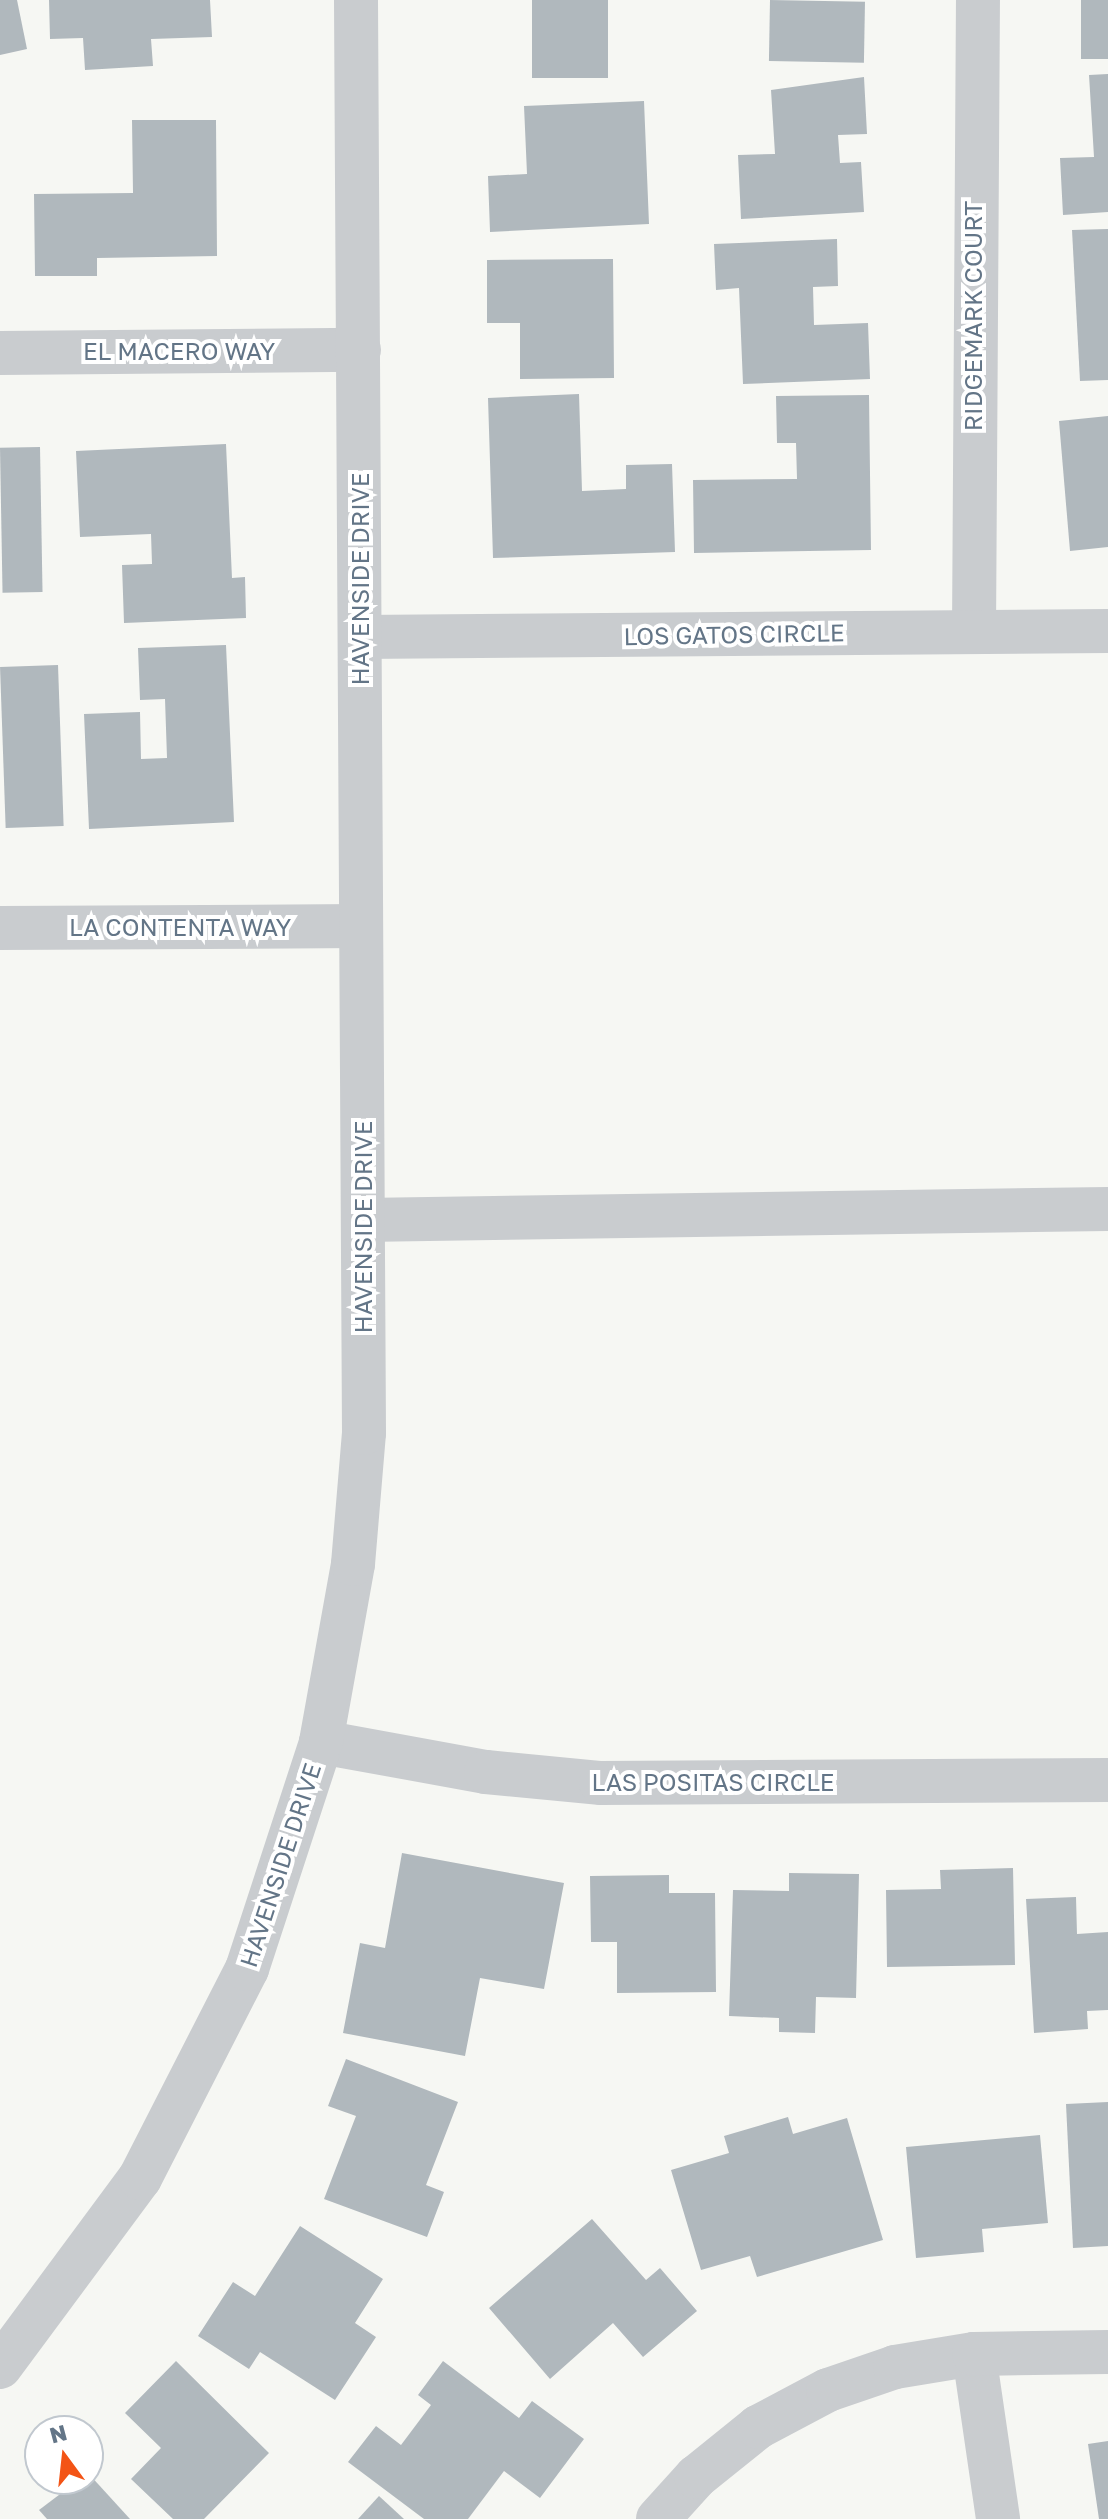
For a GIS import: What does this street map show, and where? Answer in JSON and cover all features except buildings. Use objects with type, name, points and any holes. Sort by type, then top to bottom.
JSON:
[{"type":"street","name":"HAVENSIDE DRIVE","points":[[0,2367],[140,2178],[203,2064],[284,1870],[321,1742],[359,1491],[363,1220],[356,0]]},
{"type":"street","name":"RIDGEMARK COURT","points":[[974,632],[978,0]]},
{"type":"street","name":"EL MACERO WAY","points":[[0,353],[359,350]]},
{"type":"street","name":"LOS GATOS CIRCLE","points":[[360,637],[1108,631]]},
{"type":"street","name":"LA CONTENTA WAY","points":[[0,928],[361,926]]},
{"type":"street","points":[[363,1220],[1108,1209]]},
{"type":"street","name":"LAS POSITAS CIRCLE","points":[[321,1742],[486,1772],[601,1783],[1108,1780]]},
{"type":"street","points":[[658,2519],[696,2477],[758,2427],[828,2390],[895,2367],[974,2354],[1108,2352]]},
{"type":"street","points":[[974,2354],[998,2519]]}]
